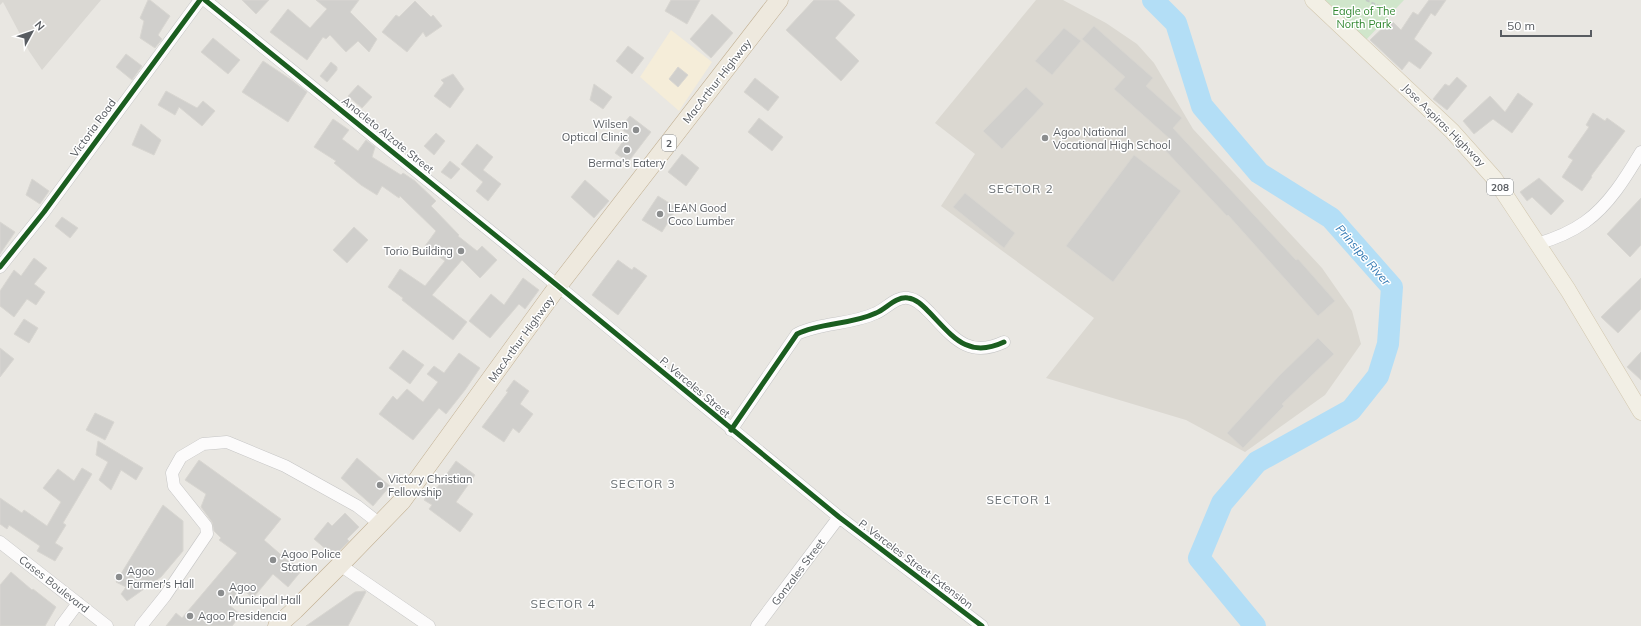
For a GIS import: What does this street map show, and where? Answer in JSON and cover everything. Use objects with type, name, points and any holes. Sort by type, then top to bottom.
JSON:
[{"type":"highway","name":"MacArthur Highway","points":[[277,626],[340,565],[402,501],[558,286],[780,0]]},
{"type":"main road","name":"Jose Aspiras Highway","points":[[1312,0],[1421,100],[1481,162],[1497,182],[1568,290],[1641,412]]},
{"type":"street","name":"Victoria Road","points":[[0,267],[49,205],[200,0]]},
{"type":"street","name":"Anacleto Alzate Street","points":[[205,0],[558,286]]},
{"type":"street","points":[[1537,244],[1555,238],[1585,222],[1616,191],[1641,152]]},
{"type":"street","name":"P. Verceles Street","points":[[558,286],[731,430],[839,517]]},
{"type":"street","points":[[731,430],[797,334],[806,330],[875,314],[902,298],[910,298],[922,305],[965,346],[991,348],[1004,342]]},
{"type":"street","points":[[141,626],[165,596],[207,534],[206,526],[174,486],[172,473],[182,457],[203,444],[227,442],[285,466],[357,506],[380,524]]},
{"type":"street","name":"Gonzales Street","points":[[757,626],[839,517]]},
{"type":"street","name":"P. Verceles Street Extension","points":[[839,517],[982,626]]},
{"type":"street","name":"Cases Boulevard","points":[[0,542],[107,626]]},
{"type":"street","points":[[340,565],[429,626]]},
{"type":"street","points":[[61,626],[78,603]]},
{"type":"path","points":[[1366,0],[1383,8]]},
{"type":"shaded area","points":[[0,0],[101,0],[42,70],[29,51],[3,2],[0,5]]},
{"type":"shaded area","points":[[1036,0],[1063,0],[1106,23],[1137,44],[1154,63],[1193,129],[1322,268],[1352,311],[1361,344],[1325,395],[1245,452],[1186,420],[1046,378],[1094,318],[941,206],[975,154],[935,123]]},
{"type":"shaded area","points":[[671,30],[712,62],[679,111],[640,77]]},
{"type":"green space","name":"Eagle of The North Park","points":[[1321,0],[1404,0],[1364,42]]},
{"type":"building","points":[[148,0],[170,16],[158,35],[162,39],[155,48],[140,38],[144,21],[140,18]]},
{"type":"building","points":[[242,0],[269,0],[256,14]]},
{"type":"building","points":[[316,0],[359,0],[350,12],[377,39],[369,52],[358,41],[346,52],[330,35],[326,39],[323,37],[307,60],[270,32],[288,9],[310,28],[327,9]]},
{"type":"building","points":[[671,0],[700,0],[687,24],[665,11]]},
{"type":"building","points":[[814,0],[838,0],[855,15],[835,38],[859,61],[841,81],[786,30]]},
{"type":"building","points":[[1429,0],[1446,0],[1435,16],[1431,13],[1414,39],[1432,53],[1420,69],[1409,61],[1402,70],[1370,40],[1391,20],[1401,30],[1413,12],[1418,15]]},
{"type":"building","points":[[415,1],[431,17],[433,15],[442,26],[426,37],[423,32],[407,52],[382,32],[396,15],[399,17]]},
{"type":"building","points":[[712,14],[733,33],[711,58],[690,39]]},
{"type":"building","points":[[1094,26],[1153,78],[1146,86],[1182,118],[1173,128],[1296,260],[1298,259],[1335,301],[1318,316],[1228,215],[1227,216],[1163,148],[1171,140],[1114,89],[1125,77],[1082,39]]},
{"type":"building","points":[[1064,28],[1081,41],[1052,75],[1035,61]]},
{"type":"building","points":[[213,38],[240,60],[228,74],[201,52]]},
{"type":"building","points":[[628,46],[644,58],[632,74],[616,61]]},
{"type":"building","points":[[126,54],[142,66],[132,80],[116,67]]},
{"type":"building","points":[[263,61],[307,92],[288,122],[242,92]]},
{"type":"building","points":[[331,62],[337,67],[337,70],[327,82],[320,76]]},
{"type":"building","points":[[678,67],[688,75],[678,87],[669,79]]},
{"type":"building","points":[[453,74],[464,89],[450,108],[434,96],[444,83],[441,80]]},
{"type":"building","points":[[1457,77],[1467,86],[1447,110],[1433,99],[1445,84],[1449,86]]},
{"type":"building","points":[[755,78],[779,97],[768,111],[744,92]]},
{"type":"building","points":[[594,84],[612,97],[603,109],[590,100]]},
{"type":"building","points":[[358,85],[372,97],[362,108],[348,96]]},
{"type":"building","points":[[1026,87],[1044,104],[1002,149],[983,131]]},
{"type":"building","points":[[166,91],[197,108],[203,101],[215,111],[202,126],[179,107],[175,115],[158,105]]},
{"type":"building","points":[[1518,93],[1533,104],[1512,133],[1493,119],[1474,134],[1463,121],[1490,96],[1505,112]]},
{"type":"building","points":[[1593,113],[1605,121],[1607,118],[1625,131],[1591,176],[1592,177],[1582,191],[1562,177],[1573,160],[1568,157],[1589,127],[1586,125]]},
{"type":"building","points":[[630,116],[651,132],[628,162],[615,153],[628,134],[620,128]]},
{"type":"building","points":[[759,118],[783,137],[772,151],[748,132]]},
{"type":"building","points":[[333,119],[349,130],[342,139],[358,151],[366,140],[375,147],[372,157],[401,175],[403,173],[415,181],[436,201],[431,206],[459,235],[458,236],[477,251],[482,246],[497,260],[480,278],[462,260],[432,295],[467,322],[453,340],[402,300],[403,298],[388,287],[400,269],[425,286],[445,261],[425,246],[436,231],[400,196],[399,198],[382,186],[377,195],[361,185],[334,163],[336,161],[314,147]]},
{"type":"building","points":[[141,124],[161,140],[154,155],[132,145]]},
{"type":"building","points":[[436,133],[445,141],[434,155],[424,146]]},
{"type":"building","points":[[477,144],[493,157],[483,170],[501,184],[488,201],[476,191],[483,182],[461,164]]},
{"type":"building","points":[[682,154],[699,168],[686,186],[668,172]]},
{"type":"building","points":[[1134,155],[1181,191],[1113,282],[1066,246]]},
{"type":"building","points":[[450,161],[460,169],[451,179],[441,172]]},
{"type":"building","points":[[1539,178],[1564,201],[1551,215],[1532,197],[1527,201],[1520,192]]},
{"type":"building","points":[[32,179],[49,191],[40,204],[26,195]]},
{"type":"building","points":[[585,180],[609,201],[594,218],[571,197]]},
{"type":"building","points":[[965,193],[1015,233],[1004,248],[953,207]]},
{"type":"building","name":"LEAN Good Coco Lumber","points":[[658,196],[677,208],[662,232],[642,220]]},
{"type":"building","points":[[1641,198],[1641,245],[1630,257],[1607,234]]},
{"type":"building","points":[[62,217],[78,228],[70,238],[55,226]]},
{"type":"building","points":[[0,222],[15,232],[0,254]]},
{"type":"building","points":[[354,227],[368,240],[347,263],[333,250]]},
{"type":"building","points":[[34,258],[47,268],[34,284],[45,292],[36,305],[27,299],[14,317],[0,306],[0,291],[14,270],[21,276]]},
{"type":"building","points":[[618,260],[632,270],[634,267],[647,276],[618,315],[592,295]]},
{"type":"building","points":[[523,278],[539,290],[525,309],[519,304],[490,338],[469,321],[491,294],[504,305]]},
{"type":"building","points":[[1641,278],[1641,309],[1618,333],[1601,317]]},
{"type":"building","points":[[24,319],[38,328],[29,343],[14,334]]},
{"type":"building","points":[[1318,338],[1334,354],[1282,404],[1284,406],[1243,448],[1227,433],[1278,377]]},
{"type":"building","points":[[0,348],[14,359],[0,377]]},
{"type":"building","points":[[403,350],[424,365],[410,384],[389,368]]},
{"type":"building","points":[[1641,352],[1641,380],[1627,367]]},
{"type":"building","points":[[459,353],[480,368],[446,414],[439,408],[413,440],[379,414],[393,396],[397,400],[407,389],[423,402],[438,382],[427,374],[434,366],[444,373]]},
{"type":"building","points":[[514,380],[529,391],[520,404],[533,414],[519,433],[513,428],[504,442],[482,427],[508,392],[506,391]]},
{"type":"building","points":[[95,413],[114,422],[105,440],[86,430]]},
{"type":"building","points":[[98,441],[143,468],[136,480],[121,470],[111,490],[99,480],[108,462],[96,455]]},
{"type":"building","points":[[357,458],[390,486],[373,506],[341,478]]},
{"type":"building","points":[[199,460],[281,519],[264,540],[287,560],[288,559],[302,570],[288,587],[273,574],[253,598],[241,588],[228,604],[241,615],[232,626],[166,626],[176,613],[182,618],[237,553],[219,540],[221,538],[214,531],[212,522],[201,507],[206,494],[185,480]]},
{"type":"building","points":[[456,461],[475,475],[456,502],[473,514],[460,532],[429,509],[432,505],[424,500],[431,490],[434,492]]},
{"type":"building","points":[[82,468],[92,474],[63,523],[66,525],[55,543],[63,548],[55,561],[37,551],[40,546],[9,525],[7,529],[0,524],[0,498],[22,513],[24,510],[47,526],[61,502],[43,488],[58,469],[74,481]]},
{"type":"building","points":[[163,505],[183,521],[183,551],[161,577],[127,601],[121,594],[126,587],[116,582]]},
{"type":"building","points":[[345,513],[359,527],[347,539],[349,541],[334,556],[314,539],[328,522],[332,526]]},
{"type":"building","points":[[11,572],[32,590],[33,589],[56,607],[45,626],[0,626],[0,585]]},
{"type":"building","points":[[355,592],[366,592],[348,626],[306,626]]},
{"type":"waterway","name":"Prinsipe River","points":[[1153,0],[1176,23],[1202,106],[1259,173],[1331,218],[1392,287],[1388,344],[1378,376],[1351,410],[1257,462],[1222,503],[1199,558],[1255,626]]},
{"type":"cycle path","points":[[0,267],[44,212],[200,0]]},
{"type":"cycle path","points":[[205,0],[558,286],[839,517],[982,626]]},
{"type":"cycle path","points":[[731,430],[797,334],[816,327],[866,317],[880,311],[899,299],[908,298],[917,302],[954,337],[971,347],[991,347],[1004,342]]},
{"type":"place","name":"Wilsen Optical Clinic","points":[[636,130]]},
{"type":"place","name":"Agoo National Vocational High School","points":[[1045,138]]},
{"type":"place","name":"Berma's Eatery","points":[[627,150]]},
{"type":"place","name":"LEAN Good Coco Lumber","points":[[660,214]]},
{"type":"place","name":"Torio Building","points":[[461,251]]},
{"type":"place","name":"Victory Christian Fellowship","points":[[380,485]]},
{"type":"place","name":"Agoo Police Station","points":[[273,560]]},
{"type":"place","name":"Agoo Farmer's Hall","points":[[119,577]]},
{"type":"place","name":"Agoo Municipal Hall","points":[[221,593]]},
{"type":"place","name":"Agoo Presidencia","points":[[190,616]]},
{"type":"district","name":"SECTOR 2","points":[[1021,189]]},
{"type":"district","name":"SECTOR 3","points":[[643,484]]},
{"type":"district","name":"SECTOR 1","points":[[1019,500]]},
{"type":"district","name":"SECTOR 4","points":[[563,604]]}]
